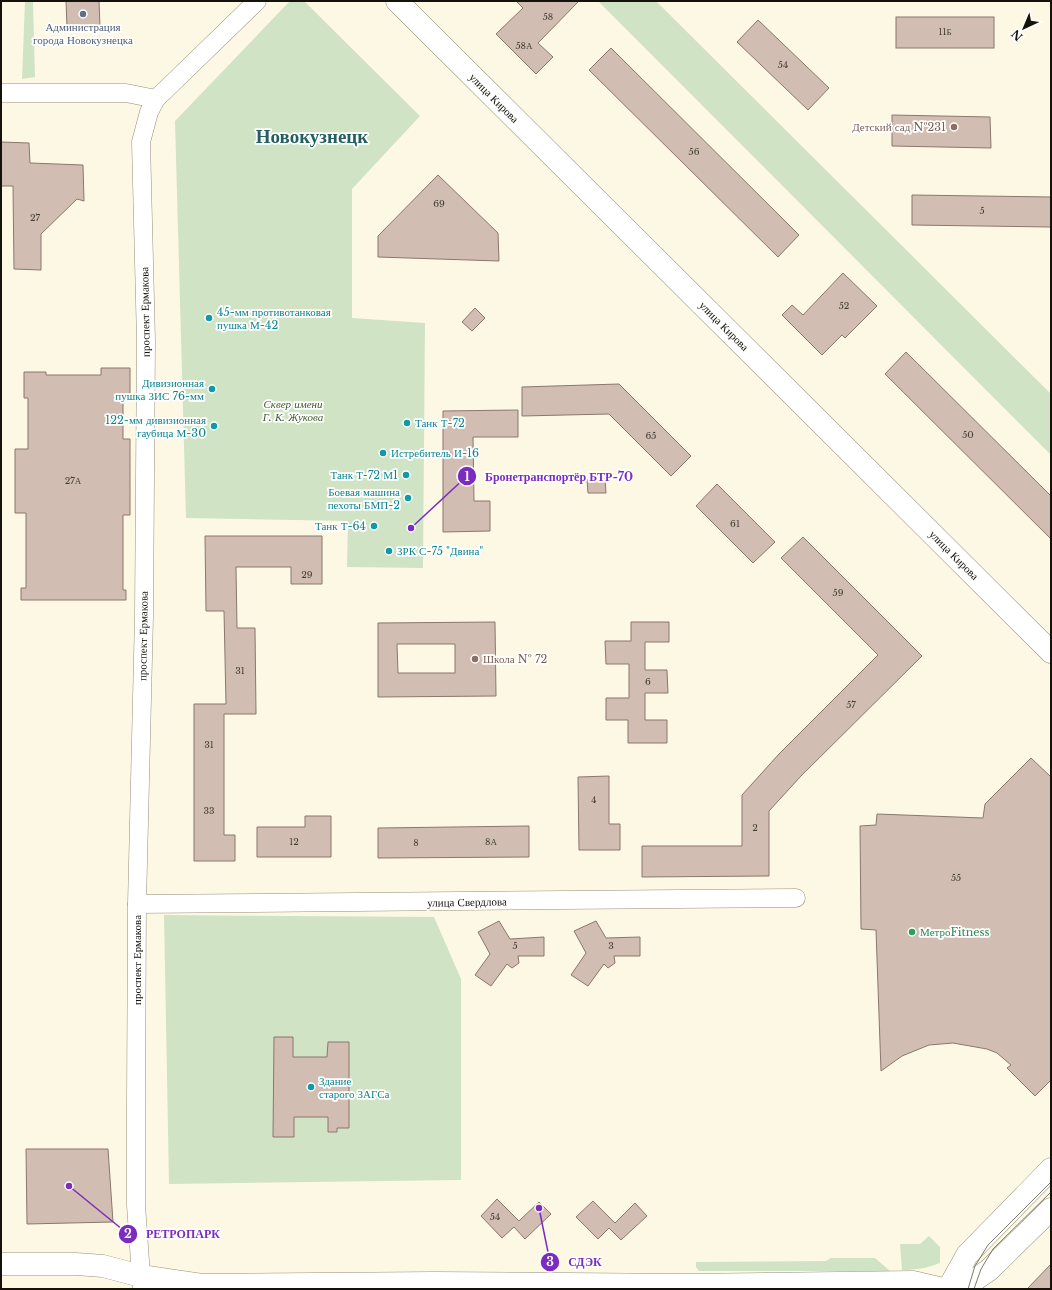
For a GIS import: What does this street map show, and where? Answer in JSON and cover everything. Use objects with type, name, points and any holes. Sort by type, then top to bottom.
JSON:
[{"type":"main road","name":"улица Кирова","points":[[397,1],[1051,652]]},
{"type":"main road","points":[[918,1286],[941,1275],[967,1255],[1051,1169]]},
{"type":"main road","points":[[950,1289],[970,1283],[989,1270],[1051,1209]]},
{"type":"main road","points":[[950,1289],[967,1255]]},
{"type":"main road","points":[[1,1264],[76,1264],[103,1266],[142,1282],[202,1285],[434,1283],[918,1286],[943,1289]]},
{"type":"main road","points":[[976,1289],[989,1270]]},
{"type":"street","points":[[237,21],[239,1]]},
{"type":"street","name":"проспект Ермакова","points":[[142,1282],[136,1205],[137,904],[144,616],[146,341],[141,142],[149,112],[156,98],[257,1]]},
{"type":"street","points":[[1,93],[126,93],[156,98]]},
{"type":"street","name":"улица Свердлова","points":[[137,904],[796,898]]},
{"type":"green space","points":[[25,1],[33,1],[35,77],[22,79]]},
{"type":"green space","name":"Сквер имени Г. К. Жукова","points":[[290,1],[304,1],[420,116],[352,189],[352,318],[425,323],[423,568],[347,567],[348,521],[186,518],[175,121]]},
{"type":"green space","points":[[598,1],[656,1],[1051,394],[1051,455]]},
{"type":"green space","points":[[164,915],[434,917],[461,979],[461,1180],[169,1184]]},
{"type":"green space","points":[[929,1236],[940,1247],[940,1263],[912,1270],[902,1270],[900,1244],[920,1244]]},
{"type":"green space","points":[[831,1258],[875,1258],[890,1271],[699,1271],[696,1267],[696,1262],[826,1261]]},
{"type":"building","name":"Администрация города Новокузнецка","points":[[66,1],[99,1],[100,27],[67,27]]},
{"type":"building","points":[[516,1],[579,1],[538,43],[553,57],[536,74],[496,34],[523,8]]},
{"type":"building","points":[[896,17],[994,17],[994,48],[896,48]]},
{"type":"building","points":[[758,20],[829,88],[808,110],[737,42]]},
{"type":"building","points":[[611,48],[799,235],[778,257],[589,70]]},
{"type":"building","name":"Детский сад №231","points":[[892,115],[990,117],[991,148],[892,146]]},
{"type":"building","points":[[1,142],[29,143],[30,163],[83,165],[84,201],[77,199],[41,234],[41,270],[14,269],[13,186],[1,186]]},
{"type":"building","points":[[438,175],[498,233],[499,261],[378,257],[378,236]]},
{"type":"building","points":[[912,195],[1051,197],[1051,227],[912,225]]},
{"type":"building","points":[[843,273],[877,306],[845,338],[842,335],[822,355],[782,315],[792,305],[803,315]]},
{"type":"building","points":[[475,308],[485,318],[472,331],[462,322]]},
{"type":"building","points":[[906,352],[1051,496],[1051,539],[885,374]]},
{"type":"building","points":[[101,368],[130,368],[130,396],[123,396],[123,439],[130,439],[130,515],[123,515],[123,590],[126,590],[126,600],[21,600],[21,588],[26,588],[26,513],[15,513],[15,449],[28,449],[28,398],[24,398],[24,372],[46,372],[46,375],[101,375]]},
{"type":"building","points":[[619,384],[691,456],[671,476],[609,414],[522,416],[522,387]]},
{"type":"building","points":[[518,410],[518,437],[473,437],[474,501],[490,501],[490,531],[443,532],[443,411]]},
{"type":"building","points":[[605,479],[606,493],[588,493],[587,480]]},
{"type":"building","points":[[717,484],[775,542],[753,563],[696,506]]},
{"type":"building","points":[[205,536],[322,536],[322,584],[291,584],[291,567],[236,567],[237,628],[255,628],[256,714],[224,714],[224,835],[235,835],[235,861],[194,861],[194,704],[226,704],[224,611],[206,611]]},
{"type":"building","points":[[803,537],[922,656],[801,776],[769,811],[769,876],[642,877],[642,846],[742,846],[742,795],[779,754],[878,655],[781,558]]},
{"type":"building","name":"Школа № 72","points":[[495,622],[496,696],[378,697],[378,623]],"holes":[[[397,644],[455,644],[455,673],[398,673]]]},
{"type":"building","points":[[631,622],[669,622],[669,642],[645,642],[645,670],[667,670],[668,693],[645,693],[645,720],[667,720],[667,743],[628,743],[628,720],[606,720],[606,698],[629,698],[629,664],[606,664],[605,641],[631,641]]},
{"type":"building","points":[[1031,758],[1051,777],[1051,1080],[1035,1096],[1007,1068],[1011,1065],[997,1053],[987,1049],[953,1043],[929,1045],[902,1056],[881,1071],[876,930],[861,929],[860,826],[876,825],[877,814],[983,818],[985,804]]},
{"type":"building","points":[[609,776],[609,824],[620,824],[620,850],[579,850],[578,777]]},
{"type":"building","points":[[305,816],[331,816],[331,857],[257,857],[257,827],[305,827]]},
{"type":"building","points":[[529,826],[529,857],[378,858],[378,828]]},
{"type":"building","points":[[499,921],[510,939],[544,937],[544,956],[518,956],[519,963],[512,968],[507,964],[491,986],[475,975],[490,954],[478,932]]},
{"type":"building","points":[[596,921],[606,938],[640,937],[640,956],[614,956],[615,963],[608,968],[604,964],[588,986],[571,975],[586,953],[574,931]]},
{"type":"building","name":"Здание старого ЗАГСа","points":[[274,1037],[293,1037],[293,1057],[327,1057],[328,1042],[349,1042],[349,1128],[337,1128],[337,1132],[328,1132],[328,1117],[294,1117],[294,1137],[273,1137]]},
{"type":"building","points":[[26,1149],[108,1149],[113,1222],[27,1224]]},
{"type":"building","points":[[497,1199],[519,1221],[539,1202],[551,1214],[525,1239],[514,1227],[502,1238],[481,1216]]},
{"type":"building","points":[[593,1201],[615,1223],[635,1203],[647,1216],[621,1240],[609,1228],[598,1239],[576,1217]]},
{"type":"building","points":[[1051,1264],[1051,1289],[1027,1289]]},
{"type":"tram line","points":[[968,1289],[975,1266],[988,1245],[1051,1182]]},
{"type":"tram line","points":[[974,1289],[981,1269],[993,1249],[1051,1192]]},
{"type":"place","name":"Администрация города Новокузнецка","points":[[83,14]]},
{"type":"place","name":"Детский сад №231","points":[[954,127]]},
{"type":"place","name":"45-мм противотанковая пушка М-42","points":[[209,318]]},
{"type":"place","name":"Дивизионная пушка ЗИС 76-мм","points":[[212,389]]},
{"type":"place","name":"Танк Т-72","points":[[407,423]]},
{"type":"place","name":"122-мм дивизионная гаубица М-30","points":[[214,426]]},
{"type":"place","name":"Истребитель И-16","points":[[383,453]]},
{"type":"place","name":"Танк Т-72 М1","points":[[406,475]]},
{"type":"place","name":"Боевая машина пехоты БМП-2","points":[[408,498]]},
{"type":"place","name":"Танк Т-64","points":[[374,526]]},
{"type":"place","name":"Бронетранспортёр БТР-70","points":[[411,528]]},
{"type":"place","name":"ЗРК С-75 \"Двина\"","points":[[389,551]]},
{"type":"place","name":"Школа № 72","points":[[475,659]]},
{"type":"place","name":"МетроFitness","points":[[912,932]]},
{"type":"place","name":"Здание старого ЗАГСа","points":[[311,1087]]},
{"type":"place","name":"РЕТРОПАРК","points":[[69,1186]]},
{"type":"place","name":"СДЭК","points":[[539,1208]]},
{"type":"district","name":"Новокузнецк","points":[[312,136]]}]
